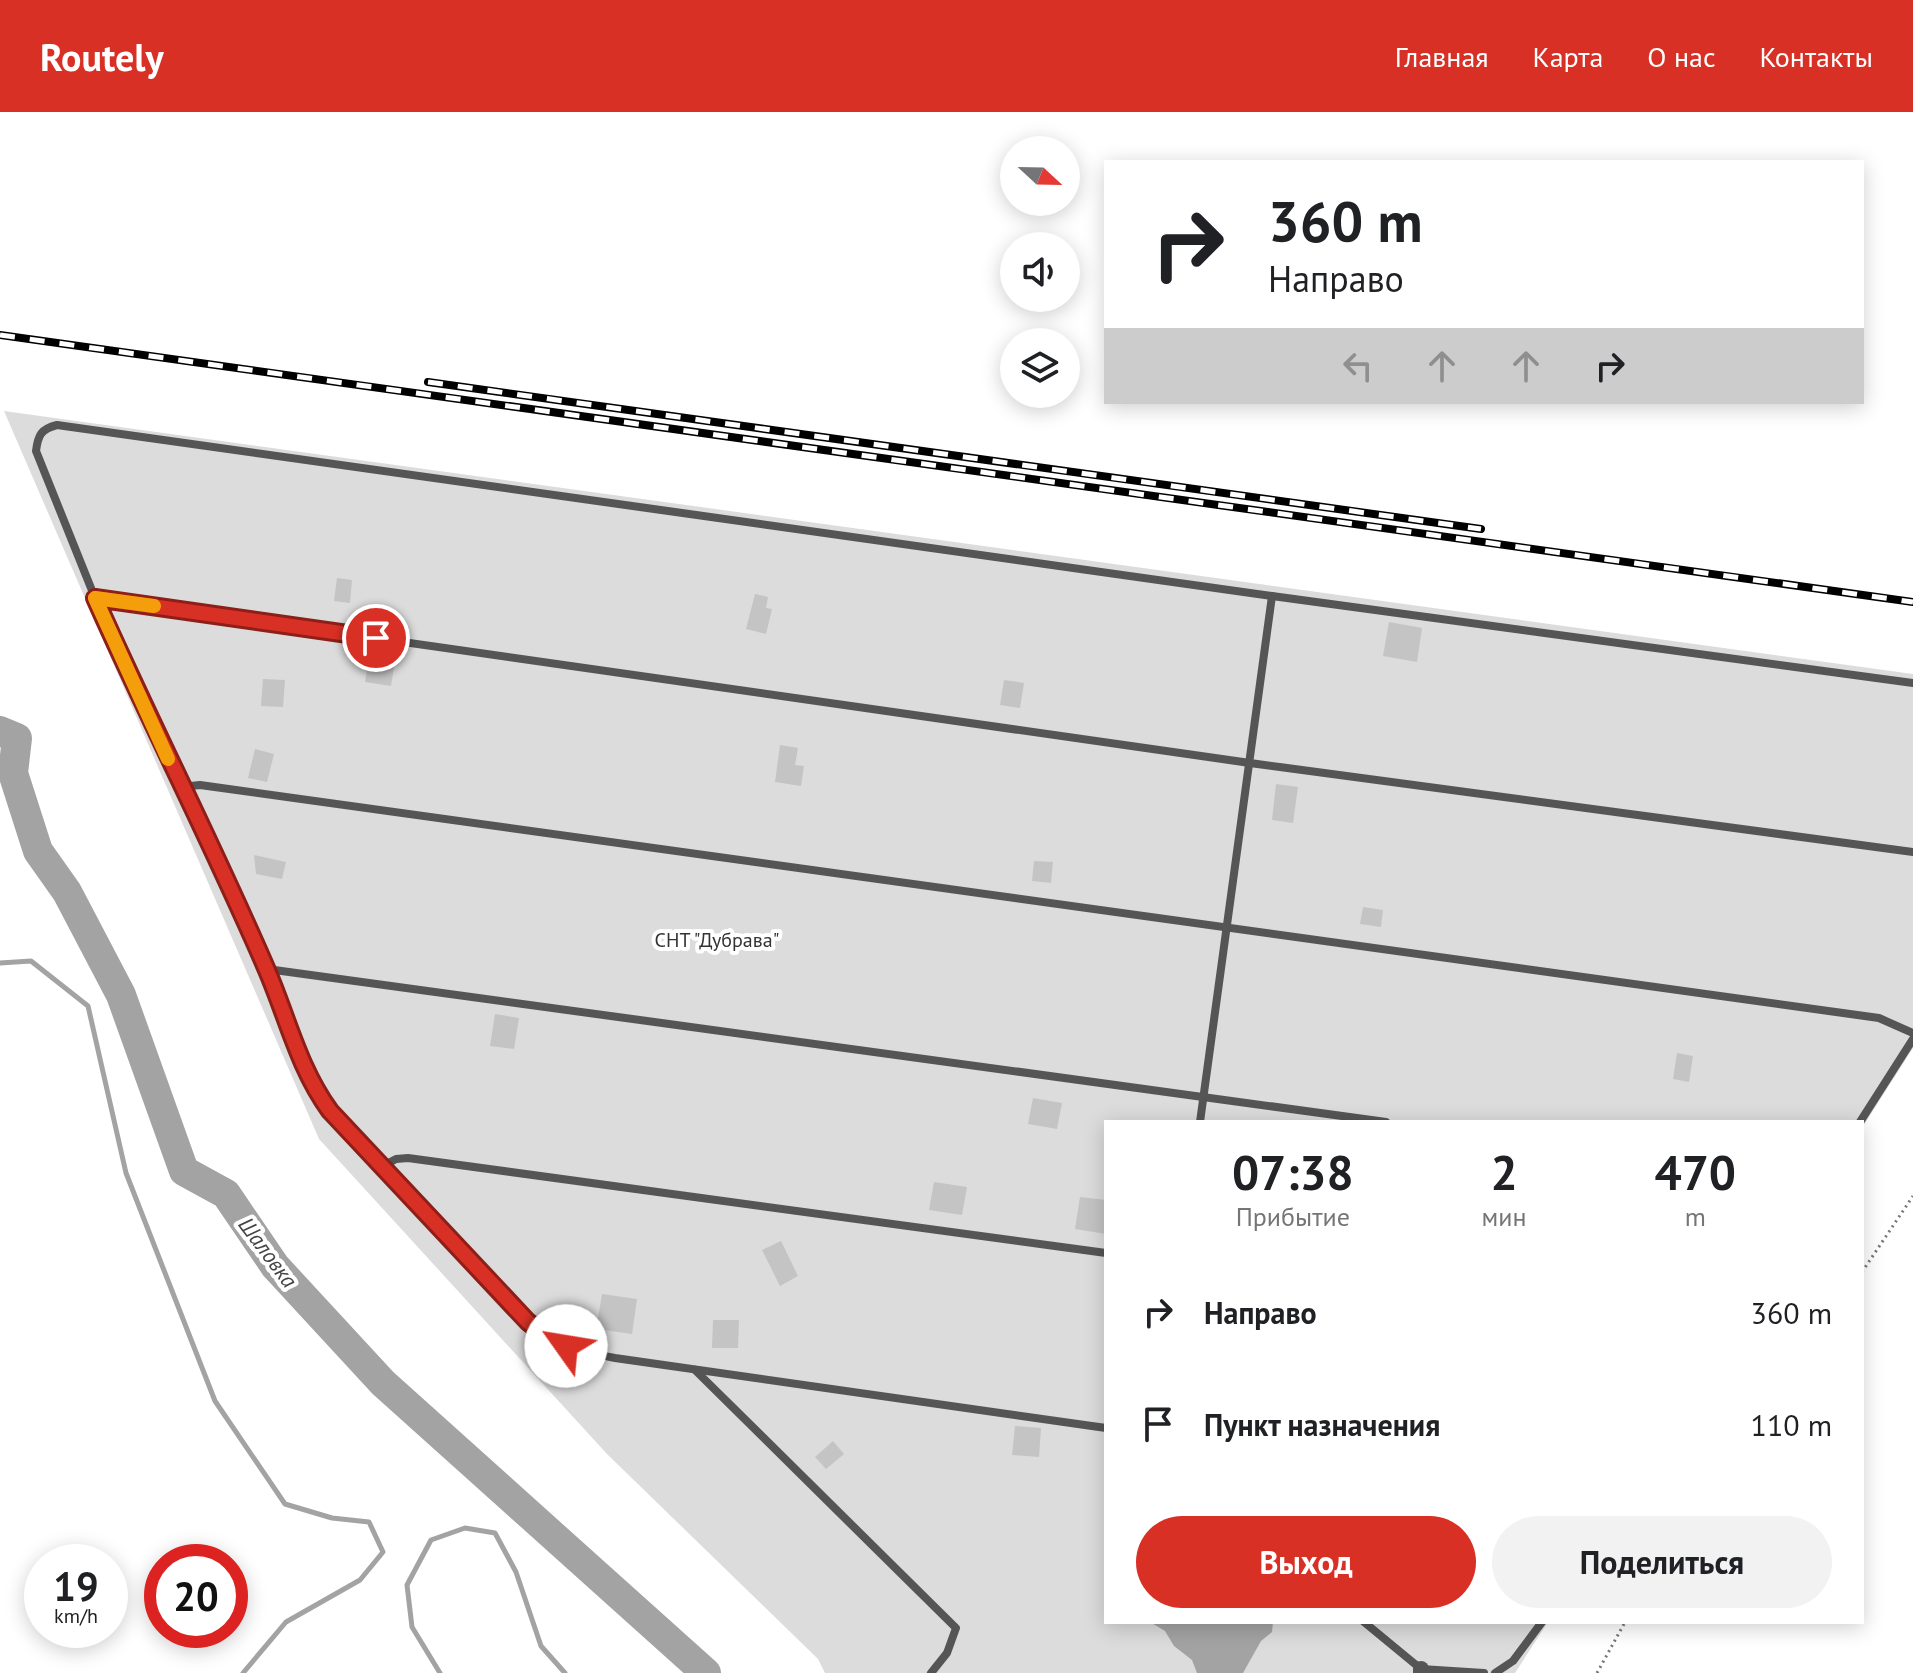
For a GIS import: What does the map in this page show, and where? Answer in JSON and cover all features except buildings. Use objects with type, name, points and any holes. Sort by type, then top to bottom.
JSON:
[{"type":"lane","points":[[1104,1428],[588,1353],[548,1337],[528,1322],[330,1111],[316,1092],[302,1066],[267,969],[95,598],[36,451],[38,437],[45,428],[57,425],[1913,683]]},
{"type":"lane","points":[[1200,1120],[1272,596]]},
{"type":"lane","points":[[95,598],[1250,763],[1913,852]]},
{"type":"lane","points":[[181,787],[200,785],[1879,1018],[1913,1036],[1861,1120]]},
{"type":"lane","points":[[267,969],[1372,1120]]},
{"type":"lane","points":[[383,1166],[396,1159],[408,1158],[1104,1253]]},
{"type":"lane","points":[[695,1370],[956,1628],[947,1653],[931,1673]]},
{"type":"lane","points":[[1366,1624],[1421,1671],[1484,1673]]},
{"type":"lane","points":[[1495,1673],[1513,1661],[1541,1624]]},
{"type":"path","points":[[1864,1269],[1913,1196]]},
{"type":"path","points":[[1597,1673],[1624,1624]]},
{"type":"green space","name":"СНТ \"Дубрава\"","points":[[4,411],[1913,674],[1913,1048],[1864,1125],[1864,1120],[1104,1120],[1104,1624],[1547,1624],[1515,1673],[825,1673],[818,1659],[607,1454],[319,1139]]},
{"type":"shaded area","points":[[1153,1624],[1273,1624],[1272,1632],[1261,1641],[1243,1673],[1197,1673],[1192,1660],[1174,1646],[1165,1631]]},
{"type":"waterway","name":"Шаловка","points":[[0,731],[17,738],[13,773],[38,851],[67,892],[121,995],[184,1171],[226,1194],[275,1266],[383,1383],[706,1673]]},
{"type":"waterway","points":[[0,963],[31,961],[88,1006],[126,1173],[215,1401],[285,1504],[332,1518],[369,1522],[383,1552],[360,1580],[286,1622],[243,1673]]},
{"type":"waterway","points":[[440,1673],[412,1627],[407,1585],[431,1540],[465,1528],[495,1533],[516,1572],[541,1646],[565,1673]]},
{"type":"railway","points":[[0,335],[1913,602]]},
{"type":"railway","points":[[428,382],[1481,529]]},
{"type":"slow traffic","points":[[154,606],[95,598],[168,759]]},
{"type":"route","points":[[376,638],[95,598],[267,969],[302,1066],[316,1092],[330,1111],[528,1322],[566,1346]]}]
